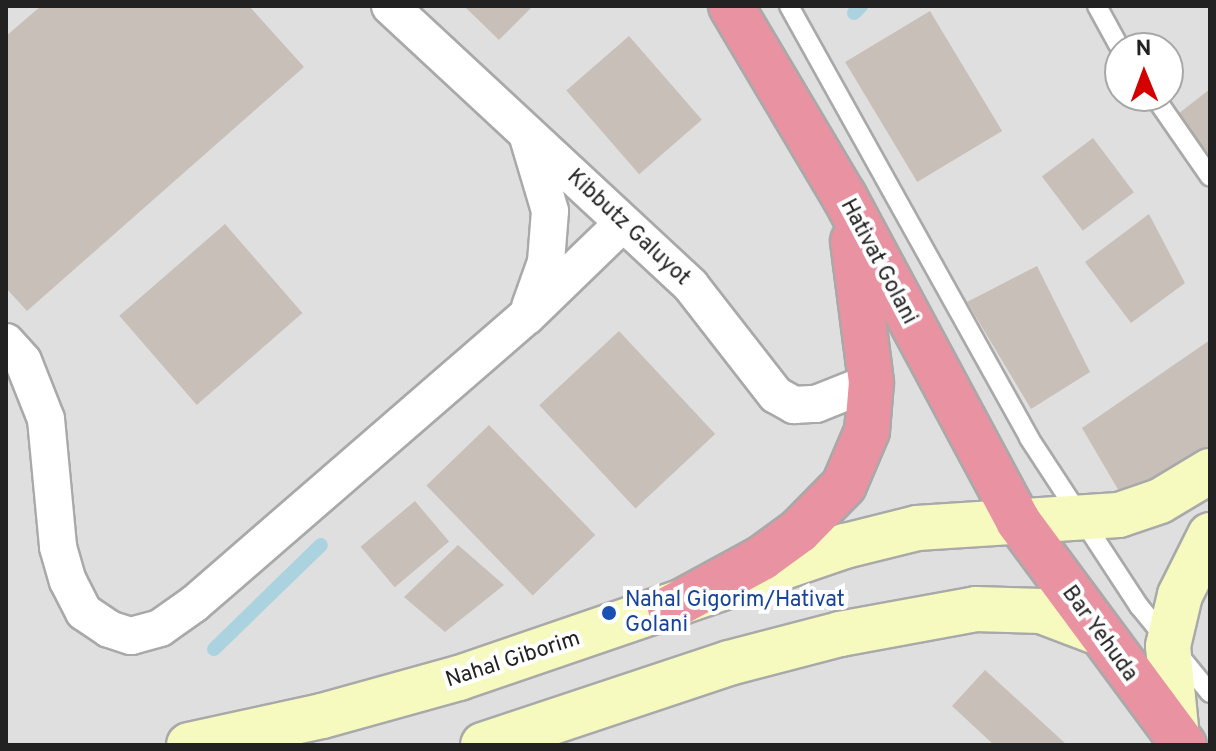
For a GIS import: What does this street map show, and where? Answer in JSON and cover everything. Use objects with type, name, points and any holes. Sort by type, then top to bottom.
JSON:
[{"type":"highway","name":"Hativat Golani","points":[[731,6],[844,196],[1018,521]]},
{"type":"highway","points":[[670,608],[762,558],[825,507],[857,458],[867,431],[871,382],[861,278],[844,196]]},
{"type":"highway","name":"Bar Yehuda","points":[[1018,521],[1094,631],[1181,742]]},
{"type":"main road","name":"Nahal Giborim","points":[[189,745],[322,716],[459,678],[888,535],[917,528],[1080,518],[1140,509],[1210,471]]},
{"type":"main road","points":[[1181,742],[1168,646],[1184,584],[1210,535]]},
{"type":"main road","points":[[483,745],[729,663],[840,634],[976,609],[1041,611],[1094,631]]},
{"type":"street","name":"Kibbutz Galuyot","points":[[390,6],[526,131],[621,225],[691,286],[776,395],[794,405],[816,404],[871,382]]},
{"type":"street","points":[[526,131],[550,211],[546,262],[527,316]]},
{"type":"street","points":[[6,342],[23,361],[46,419],[58,547],[68,581],[84,612],[109,629],[131,636],[160,628],[194,604],[527,316],[621,225]]},
{"type":"lane","points":[[789,6],[1029,438],[1168,646],[1210,693]]},
{"type":"lane","points":[[1097,6],[1111,32]]},
{"type":"lane","points":[[1165,112],[1210,177]]},
{"type":"shaded area","points":[[6,6],[1210,6],[1210,745],[6,745]]},
{"type":"building","points":[[41,6],[249,6],[304,67],[27,311],[6,288],[6,36]]},
{"type":"building","points":[[464,6],[533,6],[499,40]]},
{"type":"building","points":[[930,11],[1002,131],[917,182],[845,62]]},
{"type":"building","points":[[629,36],[702,120],[639,174],[566,90]]},
{"type":"building","points":[[1210,89],[1210,156],[1178,114]]},
{"type":"building","points":[[1093,138],[1134,192],[1083,231],[1042,177]]},
{"type":"building","points":[[1149,214],[1185,283],[1131,323],[1085,262]]},
{"type":"building","points":[[225,224],[302,313],[197,405],[119,316]]},
{"type":"building","points":[[1037,266],[1090,372],[1031,409],[967,302]]},
{"type":"building","points":[[619,331],[715,434],[635,508],[539,405]]},
{"type":"building","points":[[1210,340],[1210,446],[1123,498],[1082,428]]},
{"type":"building","points":[[489,425],[595,535],[533,595],[426,485]]},
{"type":"building","points":[[415,501],[449,542],[395,587],[361,547]]},
{"type":"building","points":[[458,545],[504,585],[445,632],[404,597]]},
{"type":"building","points":[[985,670],[1067,745],[994,745],[952,706]]},
{"type":"waterway","points":[[854,13],[861,6]]},
{"type":"waterway","points":[[214,649],[321,545]]},
{"type":"place","name":"Nahal Gigorim/Hativat Golani","points":[[609,613]]}]
